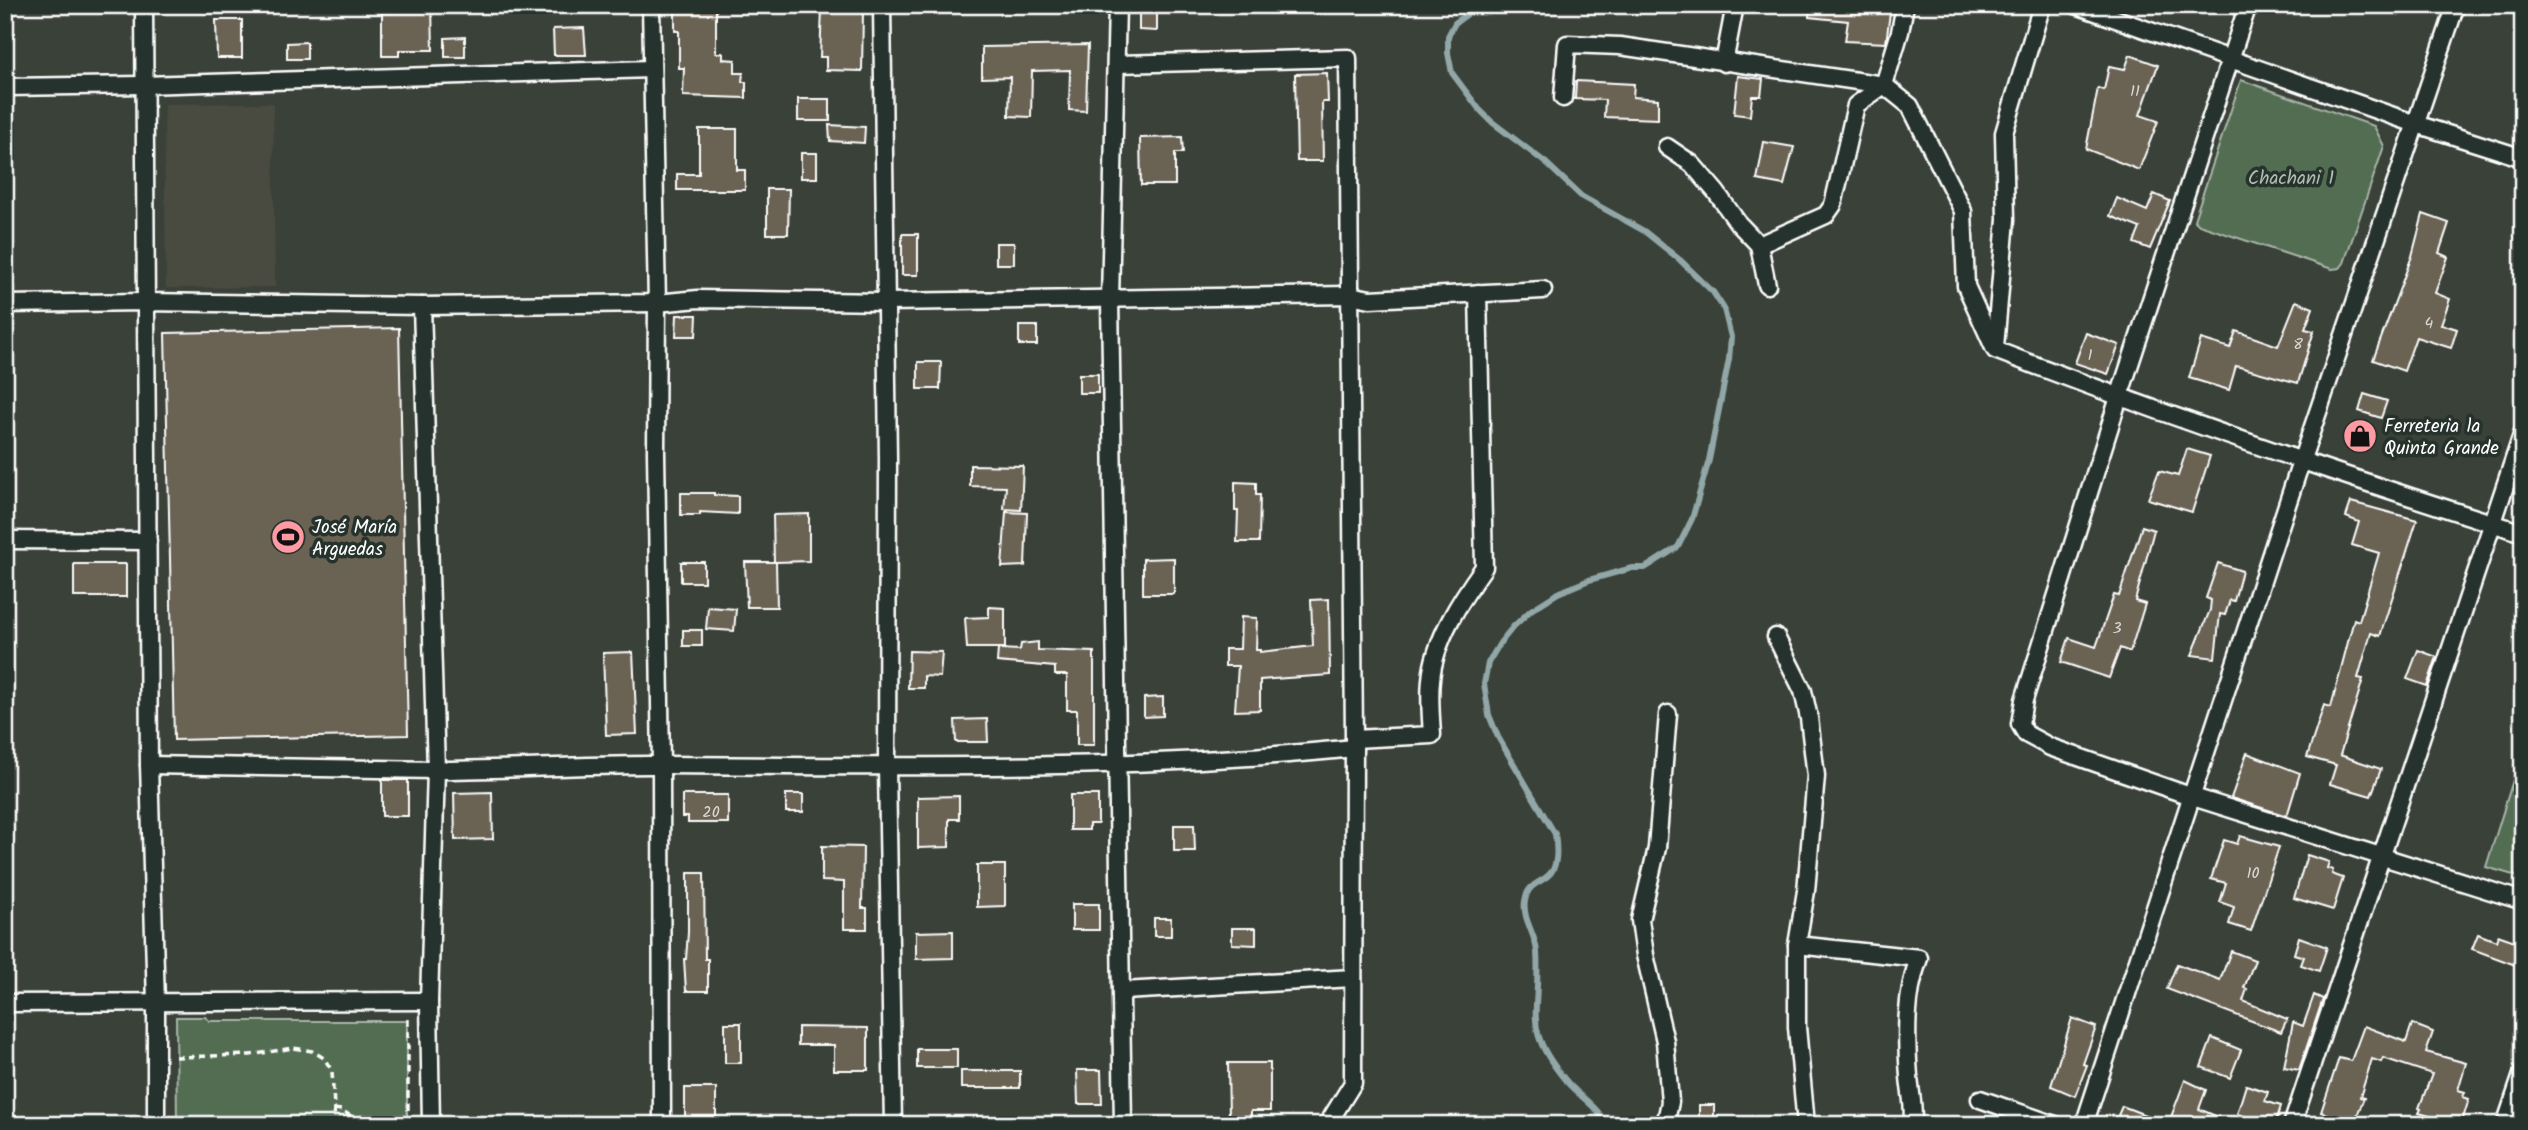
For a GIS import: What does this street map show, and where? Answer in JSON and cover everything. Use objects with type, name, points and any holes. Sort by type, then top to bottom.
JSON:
[{"type":"street","points":[[144,5],[149,765],[156,1003],[156,1125]]},
{"type":"street","points":[[651,5],[657,303],[662,1125]]},
{"type":"street","points":[[882,5],[888,458],[887,768],[893,1125]]},
{"type":"street","points":[[1116,5],[1117,64],[1110,300],[1123,991],[1123,1125]]},
{"type":"street","points":[[1724,63],[1735,5]]},
{"type":"street","points":[[1759,245],[1826,215],[1833,205],[1856,104],[1884,85],[1905,5]]},
{"type":"street","points":[[1995,349],[2006,219],[2004,133],[2042,5]]},
{"type":"street","points":[[2076,5],[2416,124],[2523,158]]},
{"type":"street","points":[[2248,5],[2119,397],[2024,700],[2020,724],[2026,734],[2050,747],[2193,797],[2523,901]]},
{"type":"street","points":[[2084,1125],[2301,462],[2456,5]]},
{"type":"street","points":[[1563,98],[1567,44],[1620,46],[1884,85],[1910,106],[1963,211],[1966,286],[1995,349],[2301,462],[2523,533]]},
{"type":"street","points":[[1117,64],[1348,58],[1354,743],[1353,1083],[1327,1125]]},
{"type":"street","points":[[5,87],[652,69]]},
{"type":"street","points":[[1667,147],[1692,164],[1738,223],[1759,245],[1768,285]]},
{"type":"street","points":[[5,304],[145,302],[422,306],[657,303],[698,299],[885,302],[1350,295],[1370,299],[1543,290]]},
{"type":"street","points":[[149,765],[436,769],[661,765],[887,768],[1118,764],[1286,755],[1354,743],[1432,735],[1431,678],[1439,648],[1459,602],[1484,566],[1478,293]]},
{"type":"street","points":[[422,306],[436,769],[429,1001],[431,1125]]},
{"type":"street","points":[[2292,1125],[2523,432]]},
{"type":"street","points":[[5,540],[148,541]]},
{"type":"street","points":[[1776,637],[1803,691],[1816,776],[1806,891],[1797,945],[1797,1027],[1806,1125]]},
{"type":"street","points":[[1665,1125],[1670,1102],[1665,1041],[1645,955],[1640,920],[1657,848],[1668,714]]},
{"type":"street","points":[[1797,945],[1919,958],[1910,983],[1908,1014],[1913,1125]]},
{"type":"street","points":[[1123,991],[1353,978]]},
{"type":"street","points":[[5,1003],[429,1001]]},
{"type":"street","points":[[2505,1125],[2523,1072]]},
{"type":"street","points":[[1980,1099],[2055,1125]]},
{"type":"path","points":[[395,1019],[408,1019],[408,1125]]},
{"type":"path","points":[[175,1046],[175,1057],[250,1055],[293,1048],[312,1051],[324,1058],[332,1071],[335,1125]]},
{"type":"path","points":[[334,1109],[341,1110],[366,1125]]},
{"type":"shaded area","points":[[273,103],[275,287],[166,288],[164,104]]},
{"type":"green space","name":"Chachani 1","points":[[2241,80],[2374,126],[2384,146],[2340,268],[2332,269],[2199,225],[2194,220]]},
{"type":"green space","points":[[2513,780],[2523,783],[2523,878],[2486,867]]},
{"type":"green space","points":[[176,1017],[205,1017],[210,1021],[407,1021],[407,1125],[177,1125]]},
{"type":"building","points":[[412,5],[432,5],[433,50],[399,50],[399,56],[382,56],[382,12],[412,10]]},
{"type":"building","points":[[1139,5],[1157,5],[1157,31],[1139,30]]},
{"type":"building","points":[[1810,5],[1891,5],[1886,43],[1845,41],[1848,21],[1809,17]]},
{"type":"building","points":[[675,7],[716,7],[716,53],[723,53],[723,59],[735,60],[735,73],[743,73],[742,82],[746,82],[746,98],[683,96],[684,68],[679,68],[679,31],[675,31]]},
{"type":"building","points":[[822,10],[863,10],[862,71],[826,70],[826,57],[820,57]]},
{"type":"building","points":[[216,20],[242,20],[242,58],[217,58]]},
{"type":"building","points":[[584,28],[586,55],[554,55],[553,29]]},
{"type":"building","points":[[465,37],[465,57],[445,57],[445,38]]},
{"type":"building","points":[[307,42],[307,59],[287,59],[287,43]]},
{"type":"building","points":[[1088,45],[1086,111],[1069,110],[1070,70],[1032,71],[1031,117],[1009,116],[1010,77],[982,78],[982,47]]},
{"type":"building","points":[[2130,55],[2158,65],[2140,115],[2158,121],[2139,170],[2086,149],[2098,88],[2104,90],[2109,66],[2125,69]]},
{"type":"building","points":[[1327,73],[1328,102],[1322,102],[1323,161],[1297,161],[1295,74]]},
{"type":"building","points":[[1738,76],[1763,79],[1761,96],[1752,96],[1750,116],[1734,114]]},
{"type":"building","points":[[1576,81],[1634,84],[1633,97],[1658,99],[1658,119],[1604,117],[1605,100],[1575,99]]},
{"type":"building","points":[[798,99],[830,99],[830,121],[798,121]]},
{"type":"building","points":[[829,125],[865,127],[864,143],[830,141]]},
{"type":"building","points":[[699,129],[737,129],[737,170],[745,170],[745,190],[677,190],[677,174],[699,174]]},
{"type":"building","points":[[1182,137],[1183,153],[1175,153],[1175,185],[1141,185],[1140,138]]},
{"type":"building","points":[[1764,142],[1794,147],[1784,185],[1757,180]]},
{"type":"building","points":[[801,153],[817,153],[817,178],[801,178]]},
{"type":"building","points":[[767,189],[789,189],[788,234],[767,234]]},
{"type":"building","points":[[2154,194],[2170,201],[2150,249],[2134,243],[2140,228],[2110,216],[2117,198],[2147,211]]},
{"type":"building","points":[[2423,214],[2449,223],[2439,253],[2448,257],[2435,293],[2450,299],[2441,324],[2457,329],[2451,348],[2416,337],[2404,371],[2373,360],[2412,256]]},
{"type":"building","points":[[902,234],[918,234],[918,275],[902,275]]},
{"type":"building","points":[[996,243],[1014,243],[1014,264],[996,264]]},
{"type":"building","points":[[2296,301],[2313,308],[2305,329],[2314,331],[2298,383],[2236,366],[2229,390],[2189,378],[2201,339],[2230,348],[2236,331],[2278,346]]},
{"type":"building","points":[[677,315],[697,315],[696,336],[676,336]]},
{"type":"building","points":[[1019,326],[1037,326],[1037,345],[1019,345]]},
{"type":"building","points":[[399,328],[408,735],[174,740],[165,333]]},
{"type":"building","points":[[2086,333],[2119,345],[2108,374],[2075,363]]},
{"type":"building","points":[[918,362],[941,362],[940,389],[918,389]]},
{"type":"building","points":[[1079,374],[1098,374],[1098,393],[1079,393]]},
{"type":"building","points":[[2364,394],[2387,401],[2381,418],[2359,411]]},
{"type":"building","points":[[2187,449],[2210,456],[2192,512],[2148,499],[2159,471],[2178,476]]},
{"type":"building","points":[[970,465],[1023,466],[1021,510],[1004,509],[1006,487],[970,486]]},
{"type":"building","points":[[1235,482],[1256,483],[1256,495],[1260,495],[1259,542],[1237,542]]},
{"type":"building","points":[[681,493],[738,496],[738,514],[700,512],[700,515],[681,515]]},
{"type":"building","points":[[2351,502],[2417,520],[2380,636],[2371,633],[2358,678],[2363,679],[2340,755],[2381,769],[2371,796],[2330,784],[2336,765],[2307,757],[2324,705],[2331,707],[2354,619],[2359,621],[2379,553],[2352,545],[2359,522],[2346,517]]},
{"type":"building","points":[[1006,512],[1027,513],[1025,566],[1002,567]]},
{"type":"building","points":[[809,514],[809,561],[776,562],[777,607],[747,607],[745,562],[774,562],[773,515]]},
{"type":"building","points":[[2142,526],[2154,530],[2135,601],[2145,604],[2130,652],[2120,648],[2109,678],[2061,662],[2069,638],[2096,647],[2114,595],[2119,596]]},
{"type":"building","points":[[1174,558],[1174,594],[1143,594],[1143,559]]},
{"type":"building","points":[[681,562],[704,562],[704,582],[681,582]]},
{"type":"building","points":[[2218,563],[2242,571],[2234,601],[2230,600],[2225,615],[2220,614],[2215,658],[2192,655],[2210,610],[2211,600],[2206,598]]},
{"type":"building","points":[[74,564],[126,564],[126,597],[74,597]]},
{"type":"building","points":[[1329,599],[1330,675],[1260,680],[1260,710],[1235,711],[1238,666],[1225,666],[1225,649],[1240,649],[1241,617],[1257,618],[1256,650],[1260,652],[1313,646],[1311,600]]},
{"type":"building","points":[[708,607],[736,609],[734,631],[706,629]]},
{"type":"building","points":[[989,607],[1005,608],[1005,648],[967,648],[965,618],[989,617]]},
{"type":"building","points":[[683,630],[702,630],[702,646],[683,646]]},
{"type":"building","points":[[1038,642],[1038,650],[1094,652],[1094,745],[1077,745],[1077,710],[1067,710],[1067,675],[1055,675],[1055,667],[997,662],[998,649],[1020,650],[1021,644]]},
{"type":"building","points":[[2418,650],[2437,657],[2427,686],[2407,679]]},
{"type":"building","points":[[909,651],[942,652],[940,677],[924,676],[924,688],[908,688]]},
{"type":"building","points":[[633,652],[637,734],[606,735],[603,653]]},
{"type":"building","points":[[1163,697],[1163,716],[1144,717],[1144,698]]},
{"type":"building","points":[[987,719],[988,742],[956,742],[955,720]]},
{"type":"building","points":[[2247,753],[2300,773],[2287,816],[2231,798]]},
{"type":"building","points":[[382,780],[408,780],[408,816],[382,816]]},
{"type":"building","points":[[492,792],[493,839],[455,840],[454,793]]},
{"type":"building","points":[[786,794],[803,794],[803,812],[786,812]]},
{"type":"building","points":[[682,795],[728,795],[728,823],[688,823],[688,817],[682,817]]},
{"type":"building","points":[[1070,795],[1098,795],[1098,824],[1089,824],[1089,830],[1070,830]]},
{"type":"building","points":[[959,796],[959,819],[949,819],[949,847],[918,848],[918,797]]},
{"type":"building","points":[[1174,825],[1194,825],[1195,851],[1174,851]]},
{"type":"building","points":[[2240,836],[2279,847],[2251,931],[2229,924],[2234,907],[2220,902],[2226,883],[2211,879],[2224,840],[2237,844]]},
{"type":"building","points":[[822,846],[863,847],[862,908],[867,908],[867,929],[844,929],[844,882],[822,881]]},
{"type":"building","points":[[2307,855],[2329,862],[2327,868],[2333,870],[2332,874],[2343,878],[2333,910],[2294,898]]},
{"type":"building","points":[[977,865],[1005,865],[1005,906],[977,907]]},
{"type":"building","points":[[688,873],[704,873],[708,991],[686,991],[684,959],[688,932]]},
{"type":"building","points":[[1072,904],[1099,904],[1099,930],[1072,930]]},
{"type":"building","points":[[1154,918],[1171,918],[1171,936],[1154,936]]},
{"type":"building","points":[[1232,928],[1256,928],[1256,945],[1232,944]]},
{"type":"building","points":[[953,931],[953,958],[916,959],[916,932]]},
{"type":"building","points":[[2478,934],[2496,941],[2498,935],[2523,944],[2523,955],[2518,966],[2472,949]]},
{"type":"building","points":[[2299,937],[2327,947],[2319,971],[2301,965],[2304,957],[2294,954]]},
{"type":"building","points":[[2231,951],[2255,960],[2244,988],[2247,989],[2243,1001],[2287,1019],[2281,1032],[2167,989],[2177,964],[2220,980]]},
{"type":"building","points":[[2314,995],[2323,999],[2299,1070],[2284,1067],[2293,1022],[2303,1026]]},
{"type":"building","points":[[2072,1018],[2096,1027],[2083,1064],[2087,1065],[2075,1096],[2051,1086]]},
{"type":"building","points":[[725,1023],[741,1023],[741,1063],[725,1063]]},
{"type":"building","points":[[2412,1024],[2433,1032],[2426,1052],[2466,1063],[2458,1090],[2465,1092],[2463,1097],[2469,1099],[2461,1125],[2419,1113],[2432,1074],[2383,1058],[2381,1062],[2372,1059],[2360,1097],[2364,1098],[2354,1123],[2321,1112],[2339,1058],[2351,1061],[2364,1026],[2406,1042]]},
{"type":"building","points":[[798,1027],[868,1028],[868,1070],[834,1070],[834,1045],[798,1045]]},
{"type":"building","points":[[2212,1038],[2241,1050],[2230,1078],[2201,1067]]},
{"type":"building","points":[[917,1049],[957,1049],[957,1068],[917,1068]]},
{"type":"building","points":[[1228,1063],[1270,1063],[1270,1111],[1251,1111],[1251,1116],[1229,1117]]},
{"type":"building","points":[[1077,1070],[1101,1070],[1102,1104],[1078,1104]]},
{"type":"building","points":[[961,1071],[1020,1071],[1020,1088],[961,1088]]},
{"type":"building","points":[[2185,1080],[2206,1090],[2199,1109],[2237,1125],[2168,1125]]},
{"type":"building","points":[[2246,1085],[2268,1092],[2265,1101],[2281,1106],[2275,1125],[2237,1114]]},
{"type":"building","points":[[685,1088],[716,1088],[716,1125],[685,1125]]},
{"type":"building","points":[[1699,1105],[1714,1105],[1714,1121],[1699,1122]]},
{"type":"building","points":[[2122,1106],[2166,1123],[2166,1125],[2114,1125]]},
{"type":"waterway","points":[[1497,5],[1470,12],[1455,23],[1448,36],[1452,73],[1492,122],[1546,163],[1581,196],[1644,231],[1680,260],[1713,292],[1724,309],[1731,337],[1709,460],[1692,519],[1678,547],[1645,568],[1632,568],[1589,580],[1558,593],[1531,610],[1500,643],[1488,663],[1484,684],[1489,715],[1498,737],[1555,834],[1555,865],[1551,873],[1533,886],[1525,901],[1525,914],[1537,952],[1538,1033],[1552,1063],[1607,1125]]},
{"type":"place","name":"Ferreteria la Quinta Grande","points":[[2360,436]]},
{"type":"place","name":"José María Arguedas","points":[[288,537]]}]
